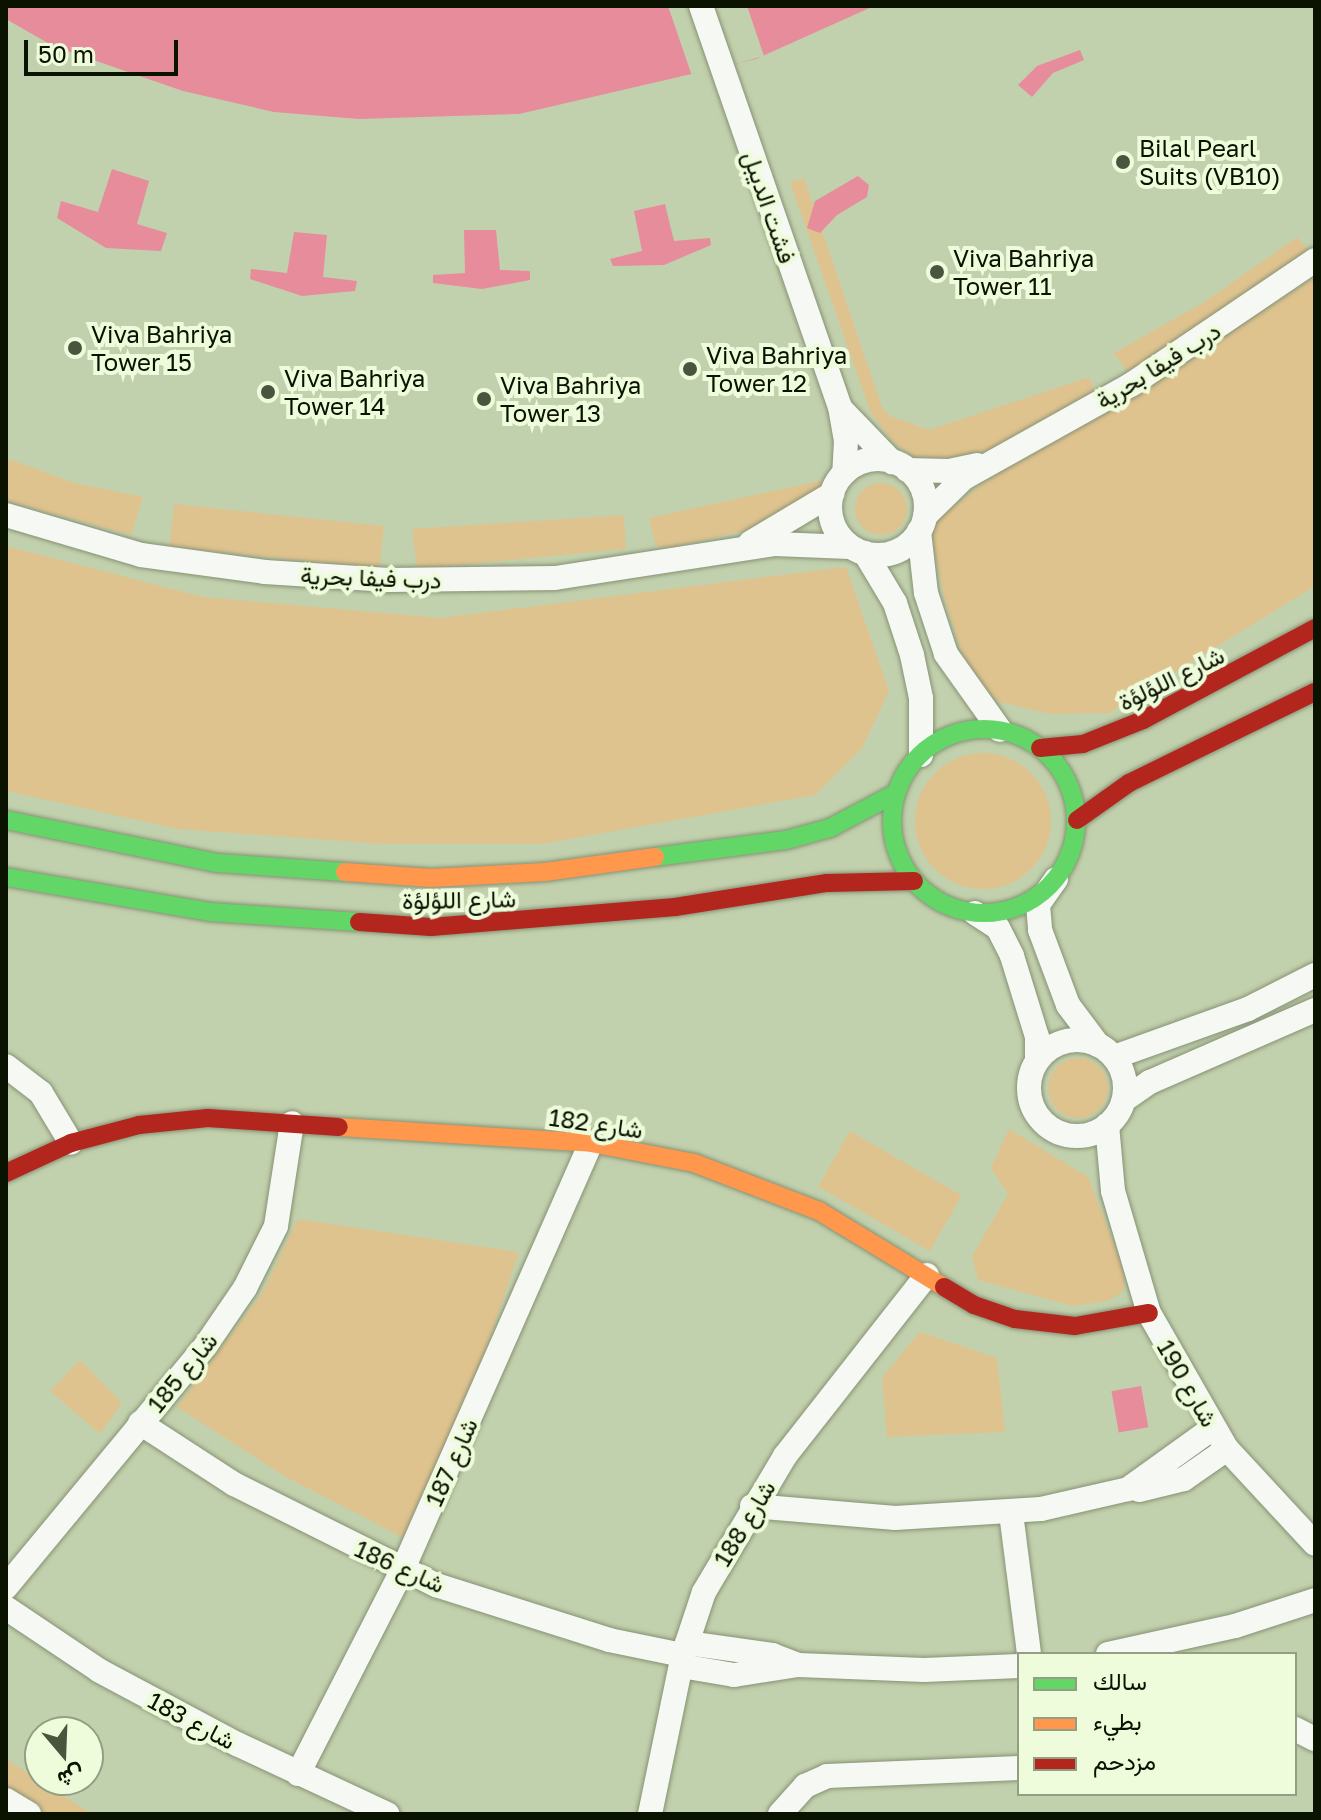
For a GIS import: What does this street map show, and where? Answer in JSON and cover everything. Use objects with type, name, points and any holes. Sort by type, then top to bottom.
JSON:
[{"type":"main road","name":"شارع اللؤلؤة","points":[[1040,748],[1083,744],[1143,720],[1315,628]]},
{"type":"main road","points":[[1077,820],[1129,783],[1315,692]]},
{"type":"main road","points":[[1000,730],[1040,748],[1067,780],[1077,820],[1074,841],[1056,879],[1033,899],[1005,911],[975,913],[931,897],[914,881],[894,840],[896,793],[921,755],[958,733],[1000,730]]},
{"type":"main road","name":"شارع اللؤلؤة","points":[[6,820],[218,863],[431,878],[561,870],[786,840],[830,828],[896,793]]},
{"type":"main road","name":"شارع اللؤلؤة","points":[[6,877],[211,912],[431,927],[675,907],[827,883],[914,881]]},
{"type":"main road","name":"شارع 182","points":[[6,1173],[71,1143],[139,1125],[208,1118],[591,1143],[694,1163],[768,1190],[856,1231],[974,1305],[1015,1319],[1075,1326],[1149,1313]]},
{"type":"street","name":"فشت الديبل","points":[[701,6],[840,407],[846,440],[838,483]]},
{"type":"street","name":"درب فيفا بحرية","points":[[922,523],[941,495],[995,460],[1173,359],[1315,260]]},
{"type":"street","name":"فشت الديبل","points":[[840,407],[899,466]]},
{"type":"street","name":"درب فيفا بحرية","points":[[899,466],[949,471],[995,460]]},
{"type":"street","points":[[921,755],[921,698],[912,655],[895,603],[857,550],[832,523],[838,483],[866,461],[899,466],[923,491],[926,593],[946,654],[1000,730]]},
{"type":"street","name":"درب فيفا بحرية","points":[[740,548],[838,483]]},
{"type":"street","name":"درب فيفا بحرية","points":[[6,515],[141,555],[265,572],[389,580],[555,578],[740,548],[800,543],[857,550]]},
{"type":"street","points":[[857,550],[896,551],[922,523]]},
{"type":"street","points":[[1056,879],[1038,905],[1040,930],[1068,1005],[1122,1070],[1124,1100]]},
{"type":"street","points":[[975,913],[998,928],[1012,956],[1037,1037],[1037,1061],[1029,1092],[1033,1108],[1056,1131],[1071,1135],[1107,1125],[1124,1100],[1150,1082],[1315,1010]]},
{"type":"street","points":[[1037,1061],[1059,1043],[1106,1051],[1224,1019],[1315,975]]},
{"type":"street","points":[[6,1066],[41,1093],[71,1143]]},
{"type":"street","name":"شارع 185","points":[[6,1587],[237,1300],[276,1226],[292,1123]]},
{"type":"street","name":"شارع 190","points":[[1107,1125],[1113,1191],[1149,1313],[1227,1449],[1315,1544]]},
{"type":"street","name":"شارع 190","points":[[1071,1135],[1113,1191]]},
{"type":"street","name":"شارع 187","points":[[298,1774],[403,1569],[591,1143]]},
{"type":"street","name":"شارع 188","points":[[650,1814],[684,1655],[704,1592],[752,1506],[785,1456],[927,1275]]},
{"type":"street","name":"شارع 186","points":[[140,1423],[234,1484],[403,1569],[609,1640],[684,1655],[772,1655],[798,1665],[924,1670],[1017,1666]]},
{"type":"street","points":[[1128,1489],[1213,1428]]},
{"type":"street","points":[[752,1506],[895,1518],[1011,1513],[1128,1489],[1171,1485],[1227,1449]]},
{"type":"street","points":[[1011,1513],[1029,1652]]},
{"type":"street","points":[[1117,1652],[1223,1629],[1307,1602],[1315,1582]]},
{"type":"street","name":"شارع 183","points":[[6,1608],[100,1671],[298,1774],[387,1814]]},
{"type":"street","points":[[1297,1730],[1315,1739]]},
{"type":"street","points":[[780,1814],[805,1786],[827,1776],[1017,1768]]},
{"type":"street","points":[[6,1800],[29,1814]]},
{"type":"shaded area","points":[[6,6],[874,6],[756,59],[519,114],[359,119],[274,112],[183,91],[53,46],[6,19]]},
{"type":"shaded area","points":[[1080,50],[1084,60],[1053,73],[1032,97],[1018,85],[1037,66]]},
{"type":"shaded area","points":[[112,169],[149,181],[137,224],[167,233],[161,251],[106,248],[57,218],[61,201],[98,212]]},
{"type":"shaded area","points":[[858,176],[869,185],[867,197],[837,215],[820,233],[807,228],[815,201]]},
{"type":"shaded area","points":[[804,178],[882,407],[890,416],[929,430],[1089,377],[1097,397],[1007,444],[958,459],[914,458],[891,440],[870,411],[790,182]]},
{"type":"shaded area","points":[[665,204],[674,241],[710,238],[711,245],[664,265],[613,266],[610,259],[642,251],[634,211]]},
{"type":"shaded area","points":[[464,230],[496,230],[500,270],[530,271],[530,280],[482,289],[433,283],[433,275],[465,273]]},
{"type":"shaded area","points":[[294,232],[327,235],[323,277],[357,281],[355,291],[302,296],[250,279],[251,269],[287,273]]},
{"type":"shaded area","points":[[1297,237],[1313,256],[1130,375],[1114,353],[1206,301]]},
{"type":"shaded area","points":[[1315,277],[1315,586],[1109,713],[1049,714],[996,701],[964,661],[945,600],[930,531],[933,520],[1001,470],[1111,410]]},
{"type":"shaded area","points":[[6,458],[74,483],[143,497],[131,535],[6,501]]},
{"type":"shaded area","points":[[828,479],[808,502],[773,524],[670,548],[656,546],[649,518]]},
{"type":"shaded area","points":[[881,483],[899,491],[907,509],[899,527],[881,535],[863,527],[855,509],[863,491]]},
{"type":"shaded area","points":[[174,504],[384,526],[379,569],[170,547]]},
{"type":"shaded area","points":[[624,515],[626,549],[417,569],[412,529]]},
{"type":"shaded area","points":[[6,546],[203,597],[440,618],[846,567],[889,691],[862,748],[815,795],[542,844],[383,844],[178,829],[6,791]]},
{"type":"shaded area","points":[[983,753],[1009,758],[1031,773],[1046,795],[1051,821],[1046,847],[1031,869],[1009,884],[983,889],[957,884],[935,869],[920,847],[915,821],[920,795],[935,773],[957,758]]},
{"type":"shaded area","points":[[1078,1058],[1099,1067],[1108,1088],[1099,1109],[1078,1118],[1057,1109],[1048,1088],[1057,1067]]},
{"type":"shaded area","points":[[1009,1129],[1088,1177],[1124,1269],[1124,1291],[1108,1301],[1073,1306],[978,1280],[972,1256],[1008,1194],[991,1168]]},
{"type":"shaded area","points":[[850,1131],[962,1196],[930,1251],[818,1186]]},
{"type":"shaded area","points":[[298,1219],[519,1252],[469,1401],[404,1538],[286,1477],[177,1407],[262,1293]]},
{"type":"shaded area","points":[[920,1332],[997,1358],[1005,1432],[887,1437],[882,1377]]},
{"type":"shaded area","points":[[80,1360],[122,1403],[100,1434],[50,1391]]},
{"type":"shaded area","points":[[1141,1386],[1148,1427],[1119,1433],[1111,1391]]},
{"type":"shaded area","points":[[6,1759],[24,1771],[24,1796],[64,1796],[92,1814],[6,1814]]},
{"type":"pier","points":[[668,6],[747,6],[764,56],[692,76]]},
{"type":"traffic: fast","points":[[984,729],[1019,736],[1049,756],[1069,786],[1076,821],[1069,856],[1049,886],[1019,906],[984,913],[949,906],[919,886],[899,856],[892,821],[899,786],[919,756],[949,736],[984,729]]},
{"type":"traffic: fast","points":[[655,857],[786,840],[830,828],[896,793]]},
{"type":"traffic: fast","points":[[6,820],[218,863],[345,872]]},
{"type":"traffic: fast","points":[[6,877],[211,912],[359,922]]},
{"type":"traffic: slow","points":[[345,872],[431,878],[545,872],[655,857]]},
{"type":"traffic: slow","points":[[339,1127],[591,1143],[694,1163],[819,1211],[944,1287]]},
{"type":"traffic: jam","points":[[1040,748],[1083,744],[1143,720],[1315,628]]},
{"type":"traffic: jam","points":[[1077,820],[1129,783],[1315,692]]},
{"type":"traffic: jam","points":[[359,922],[431,927],[675,907],[827,883],[914,881]]},
{"type":"traffic: jam","points":[[6,1173],[71,1143],[139,1125],[208,1118],[339,1127]]},
{"type":"traffic: jam","points":[[944,1287],[974,1305],[1015,1319],[1075,1326],[1149,1313]]},
{"type":"place","name":"Bilal Pearl Suits (VB10)","points":[[1123,162]]},
{"type":"place","name":"Viva Bahriya Tower 11","points":[[937,272]]},
{"type":"place","name":"Viva Bahriya Tower 15","points":[[75,348]]},
{"type":"place","name":"Viva Bahriya Tower 12","points":[[690,369]]},
{"type":"place","name":"Viva Bahriya Tower 14","points":[[268,392]]},
{"type":"place","name":"Viva Bahriya Tower 13","points":[[484,399]]}]
